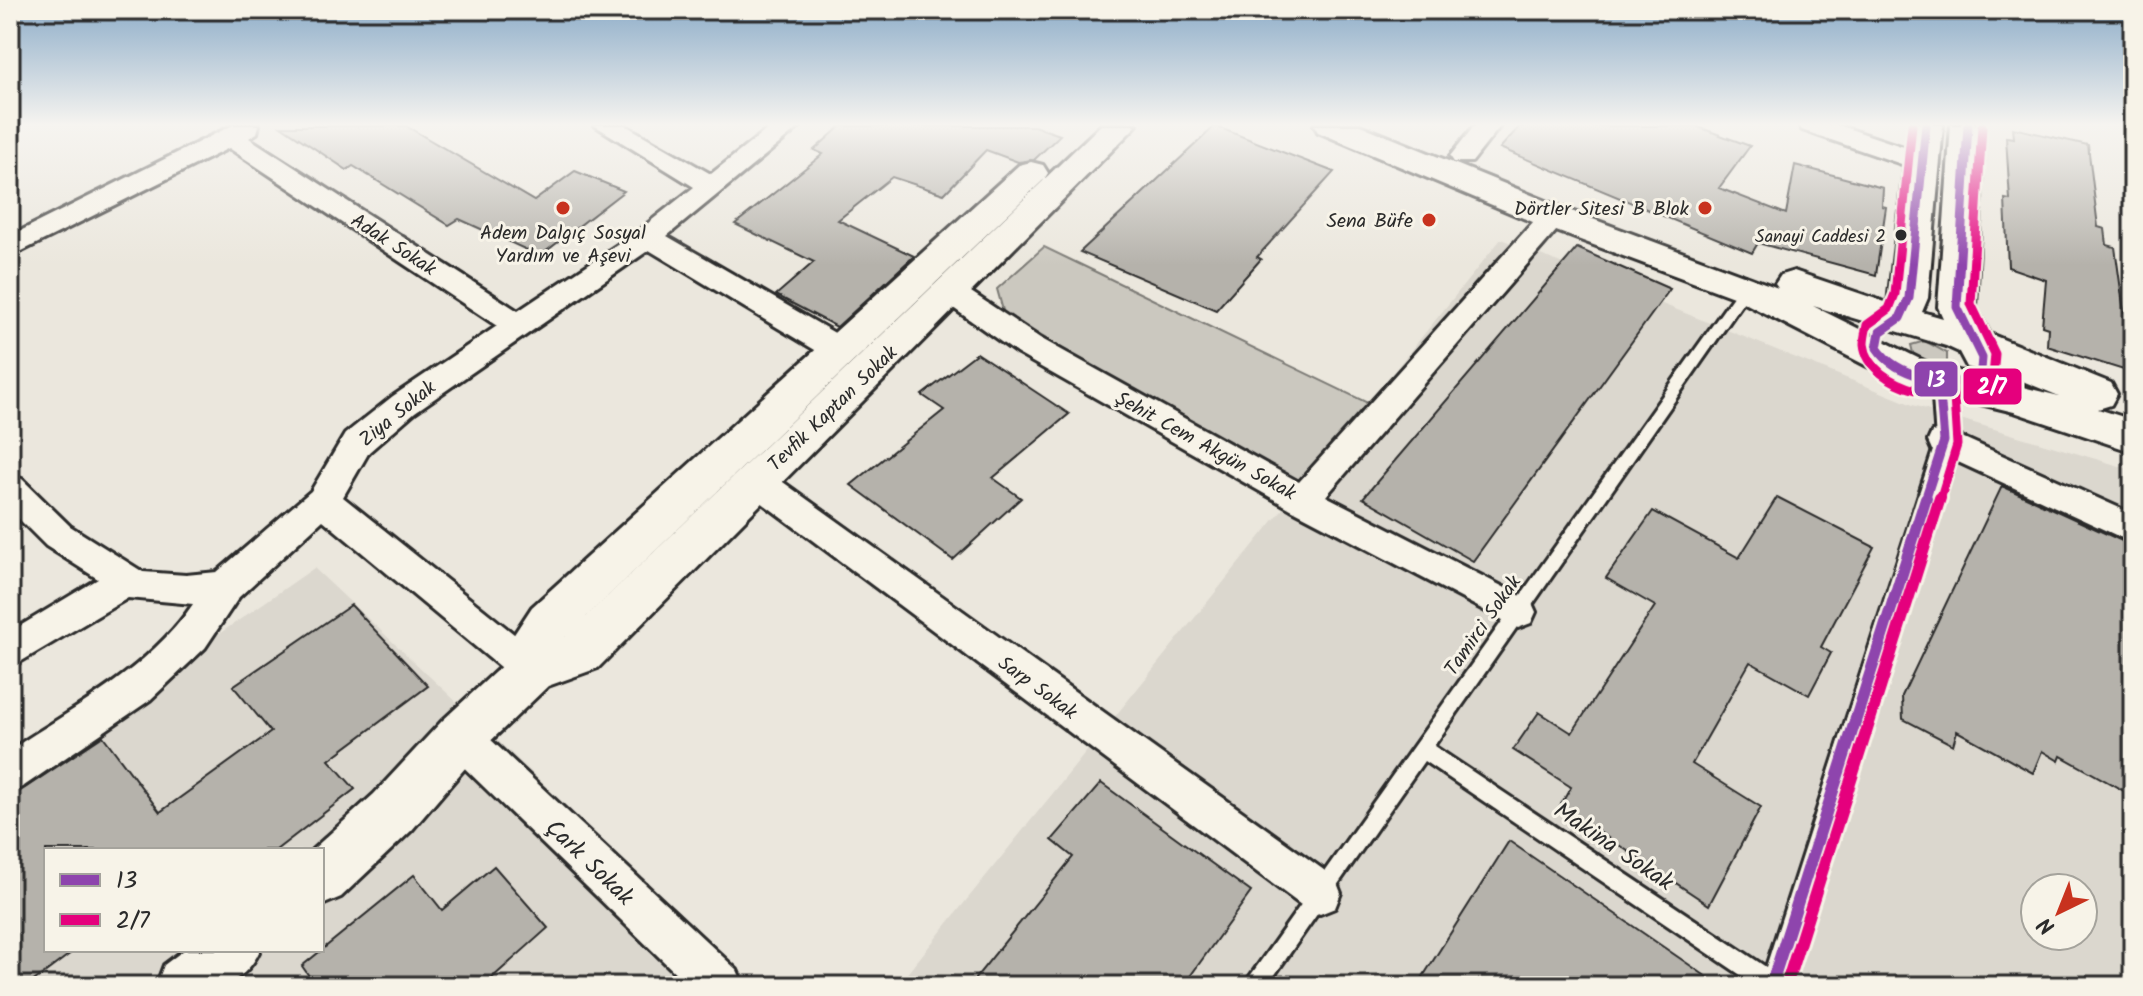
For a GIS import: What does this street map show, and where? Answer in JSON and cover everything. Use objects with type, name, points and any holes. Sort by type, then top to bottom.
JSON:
[{"type":"main road","name":"Tevfik Kaptan Sokak","points":[[531,670],[535,639],[549,621],[1032,171]]},
{"type":"main road","name":"Tevfik Kaptan Sokak","points":[[324,876],[393,812],[460,737],[531,670],[581,653],[1074,171]]},
{"type":"main road","points":[[1443,171],[1553,217],[1746,288],[1882,357],[1953,384],[2032,402],[2133,436]]},
{"type":"main road","points":[[1503,171],[1857,308],[1932,326],[2133,406]]},
{"type":"main road","points":[[1882,357],[1877,335],[1884,327],[1899,320],[1909,298],[1921,171]]},
{"type":"main road","points":[[1953,384],[1980,381],[1983,368],[1957,307],[1965,171]]},
{"type":"main road","points":[[185,986],[228,952]]},
{"type":"street","points":[[10,248],[161,171]]},
{"type":"street","name":"Adak Sokak","points":[[299,171],[518,325]]},
{"type":"street","points":[[687,171],[714,187]]},
{"type":"street","name":"Ziya Sokak","points":[[10,773],[136,688],[192,637],[226,586],[323,500],[357,443],[404,404],[648,237],[733,171]]},
{"type":"street","name":"Şehit Cem Akgün Sokak","points":[[952,293],[1029,346],[1303,500],[1553,217]]},
{"type":"street","points":[[648,237],[841,351]]},
{"type":"street","points":[[1944,441],[2133,529]]},
{"type":"street","name":"Sarp Sokak","points":[[757,481],[1320,893]]},
{"type":"street","points":[[10,488],[58,536],[137,586],[186,590],[226,586]]},
{"type":"street","points":[[323,500],[531,670]]},
{"type":"street","points":[[1303,500],[1518,612]]},
{"type":"street","points":[[10,652],[127,580]]},
{"type":"street","name":"Çark Sokak","points":[[460,737],[721,986]]},
{"type":"lane","name":"Tamirci Sokak","points":[[1254,986],[1746,288]]},
{"type":"lane","points":[[1773,985],[1944,441],[1953,384]]},
{"type":"lane","name":"Makina Sokak","points":[[1422,749],[1773,985]]},
{"type":"shaded area","points":[[1501,239],[1913,405],[2133,470],[2133,986],[897,986]]},
{"type":"shaded area","points":[[1044,247],[1370,404],[1299,489],[1004,314],[997,289]]},
{"type":"shaded area","points":[[1925,341],[1947,353],[1947,364],[1932,366],[1914,357],[1911,345]]},
{"type":"shaded area","points":[[314,568],[753,986],[10,986],[10,779]]},
{"type":"building","points":[[362,171],[484,171],[534,201],[574,171],[624,191],[540,256],[459,219],[449,225]]},
{"type":"building","points":[[801,171],[965,171],[944,194],[892,177],[838,220],[914,256],[837,327],[776,295],[814,262],[735,224]]},
{"type":"building","points":[[1166,171],[1334,172],[1257,257],[1261,259],[1216,310],[1080,252]]},
{"type":"building","points":[[1556,171],[1731,171],[1719,188],[1786,214],[1794,171],[1820,171],[1883,188],[1882,206],[1886,207],[1876,275],[1758,243],[1752,253]]},
{"type":"building","points":[[2008,171],[2091,171],[2098,227],[2105,229],[2107,245],[2115,247],[2124,312],[2133,315],[2133,373],[2047,346],[2048,328],[2042,326],[2046,280],[2008,267],[2005,199],[2010,200]]},
{"type":"building","points":[[1577,248],[1670,289],[1473,561],[1363,498]]},
{"type":"building","points":[[977,353],[1069,414],[993,478],[1021,498],[953,560],[851,485],[944,410],[922,395]]},
{"type":"building","points":[[2002,486],[2133,546],[2133,796],[2061,756],[2059,761],[2042,751],[2033,773],[1957,731],[1953,745],[1903,719],[1902,696]]},
{"type":"building","points":[[1777,497],[1874,547],[1821,647],[1831,653],[1809,695],[1750,662],[1692,764],[1761,807],[1709,905],[1560,806],[1571,787],[1513,750],[1539,712],[1572,733],[1655,606],[1606,578],[1653,511],[1739,558]]},
{"type":"building","points":[[351,605],[428,686],[329,760],[355,789],[279,848],[44,848],[44,952],[72,952],[27,986],[10,986],[10,798],[103,736],[160,812],[271,732],[233,686]]},
{"type":"building","points":[[1101,783],[1251,892],[1183,986],[969,986],[1073,857],[1052,840]]},
{"type":"building","points":[[1509,841],[1678,957],[1720,986],[1417,986]]},
{"type":"building","points":[[494,866],[548,928],[483,986],[316,986],[302,966],[319,952],[324,952],[324,948],[414,875],[442,910]]},
{"type":"transit line","name":"2/7","points":[[1907,171],[1895,294],[1889,309],[1867,325],[1864,344],[1872,362],[1888,376],[1909,388],[1956,398],[1977,397],[1992,389],[1995,354],[1971,304],[1979,171]]},
{"type":"transit line","name":"13","points":[[1921,171],[1909,298],[1900,318],[1878,335],[1877,348],[1885,359],[1898,368],[1934,379],[1969,382],[1980,381],[1982,358],[1957,307],[1965,171]]},
{"type":"transit line","name":"2/7","points":[[1786,986],[1957,445],[1953,381]]},
{"type":"transit line","name":"13","points":[[1771,986],[1944,441],[1939,382]]},
{"type":"place","name":"Adem Dalgıç Sosyal Yardım ve Aşevi","points":[[563,208]]},
{"type":"place","name":"Dörtler Sitesi B Blok","points":[[1705,208]]},
{"type":"place","name":"Sena Büfe","points":[[1429,220]]},
{"type":"place","name":"Sanayi Caddesi 2","points":[[1901,235]]}]
